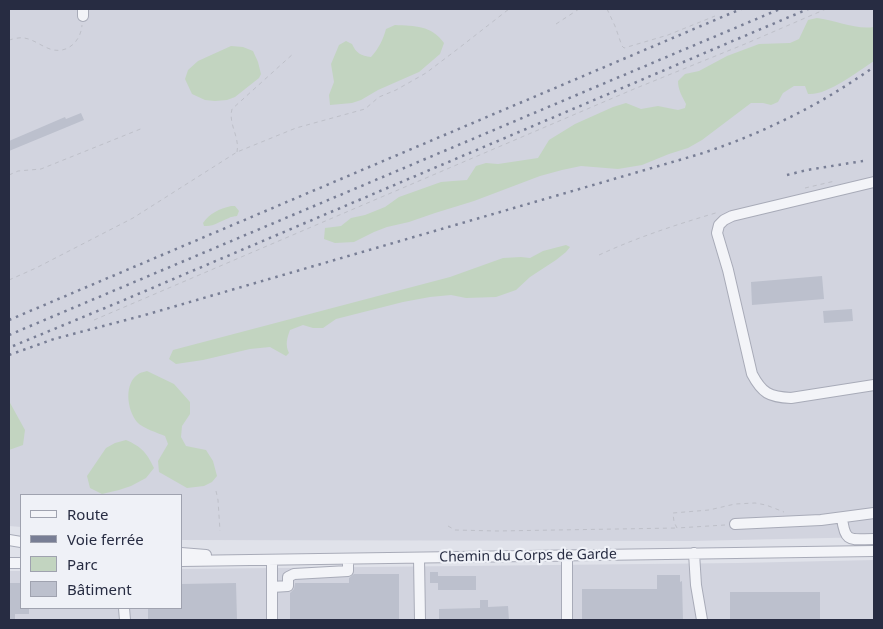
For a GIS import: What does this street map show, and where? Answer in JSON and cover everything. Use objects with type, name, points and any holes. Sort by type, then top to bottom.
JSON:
[{"type":"street","points":[[874,182],[732,216],[719,225],[717,234],[728,270],[752,374],[758,385],[766,393],[777,398],[791,398],[874,384]]},
{"type":"street","points":[[735,524],[821,520],[874,513]]},
{"type":"street","points":[[842,518],[843,530],[851,539],[874,539]]},
{"type":"street","name":"Chemin du Corps de Garde","points":[[182,561],[874,551]]},
{"type":"street","points":[[182,553],[272,560],[272,620]]},
{"type":"street","points":[[694,553],[695,579],[702,620]]},
{"type":"street","points":[[566,555],[567,620]]},
{"type":"street","points":[[420,558],[420,620]]},
{"type":"street","points":[[272,587],[288,586],[288,578],[294,574],[348,570],[348,559]]},
{"type":"path","points":[[9,280],[133,218],[237,152],[296,128],[365,109],[379,97],[426,73],[509,9]]},
{"type":"path","points":[[556,24],[579,9]]},
{"type":"path","points":[[607,9],[624,48],[668,35],[715,16]]},
{"type":"path","points":[[94,320],[826,9]]},
{"type":"path","points":[[9,40],[24,38],[52,50],[63,50],[74,44],[82,32],[83,12]]},
{"type":"path","points":[[237,152],[238,143],[230,116],[232,109],[294,53]]},
{"type":"path","points":[[9,175],[18,171],[41,169],[143,128]]},
{"type":"path","points":[[216,491],[220,532]]},
{"type":"path","points":[[677,528],[673,513],[709,510],[735,504],[766,504],[788,514]]},
{"type":"path","points":[[448,526],[455,530],[497,531],[677,528],[735,524]]},
{"type":"shaded area","points":[[9,9],[874,9],[874,537],[690,541],[182,540],[182,494],[20,494],[20,527],[9,526]]},
{"type":"shaded area","points":[[874,560],[874,620],[9,620],[9,571],[20,571],[20,609],[182,609],[182,569]]},
{"type":"green space","points":[[817,18],[853,26],[874,27],[874,61],[842,82],[816,94],[808,94],[805,86],[794,86],[783,93],[778,102],[771,105],[751,103],[702,140],[688,148],[642,165],[618,169],[581,166],[562,170],[540,176],[474,201],[409,222],[387,227],[354,242],[335,243],[324,239],[325,228],[341,226],[351,218],[385,207],[399,197],[441,182],[467,180],[476,166],[486,163],[498,164],[538,158],[549,140],[575,124],[613,107],[626,103],[641,109],[658,106],[678,110],[685,108],[686,104],[679,90],[678,81],[685,74],[699,71],[727,56],[759,44],[790,43],[799,39],[808,20]]},
{"type":"green space","points":[[395,25],[422,28],[434,33],[444,43],[440,54],[419,72],[378,90],[361,100],[352,103],[330,105],[329,95],[334,82],[331,64],[339,45],[346,41],[352,44],[359,54],[371,57],[384,37],[386,29]]},
{"type":"green space","points":[[231,46],[243,47],[253,51],[261,74],[259,78],[235,97],[227,100],[205,100],[192,94],[185,79],[188,70],[198,61]]},
{"type":"green space","points":[[235,206],[239,211],[237,216],[230,217],[214,225],[204,226],[203,223],[212,214]]},
{"type":"green space","points":[[566,245],[570,247],[566,252],[530,277],[516,290],[496,297],[466,298],[451,295],[430,297],[336,319],[323,328],[303,325],[290,330],[287,342],[289,353],[286,356],[270,347],[250,349],[176,364],[169,359],[173,350],[450,277],[503,258],[530,258],[543,251]]},
{"type":"green space","points":[[147,371],[174,384],[190,402],[190,414],[182,426],[181,437],[186,446],[206,450],[213,461],[217,476],[212,482],[204,486],[187,488],[159,472],[158,461],[168,444],[165,436],[137,422],[131,411],[128,396],[131,383],[135,377]]},
{"type":"green space","points":[[9,401],[25,430],[23,445],[9,450]]},
{"type":"green space","points":[[126,440],[143,451],[154,468],[146,478],[119,490],[102,494],[90,488],[87,476],[106,448]]},
{"type":"building","points":[[81,113],[84,120],[9,151],[9,141],[65,117],[66,119]]},
{"type":"building","points":[[822,276],[824,299],[752,305],[751,282]]},
{"type":"building","points":[[852,309],[853,321],[824,323],[823,311]]},
{"type":"building","points":[[430,572],[438,572],[438,576],[476,576],[476,590],[438,590],[438,583],[430,583]]},
{"type":"building","points":[[354,574],[399,574],[399,620],[290,620],[290,593],[294,589],[295,583],[349,583],[349,578]]},
{"type":"building","points":[[657,575],[680,575],[680,582],[682,581],[683,620],[582,620],[582,589],[657,589]]},
{"type":"building","points":[[9,583],[20,583],[20,609],[29,609],[29,614],[15,614],[15,620],[9,620]]},
{"type":"building","points":[[236,583],[237,620],[148,620],[148,609],[182,609],[182,584]]},
{"type":"building","points":[[730,592],[820,592],[820,620],[730,620]]},
{"type":"building","points":[[480,600],[488,600],[488,607],[508,606],[509,620],[439,620],[439,609],[480,608]]},
{"type":"railway","points":[[9,320],[741,9]]},
{"type":"railway","points":[[9,335],[780,9]]},
{"type":"railway","points":[[13,346],[808,9]]},
{"type":"railway","points":[[9,355],[54,339],[145,315],[700,154],[741,139],[793,116],[874,67]]},
{"type":"railway","points":[[787,175],[863,161]]}]
